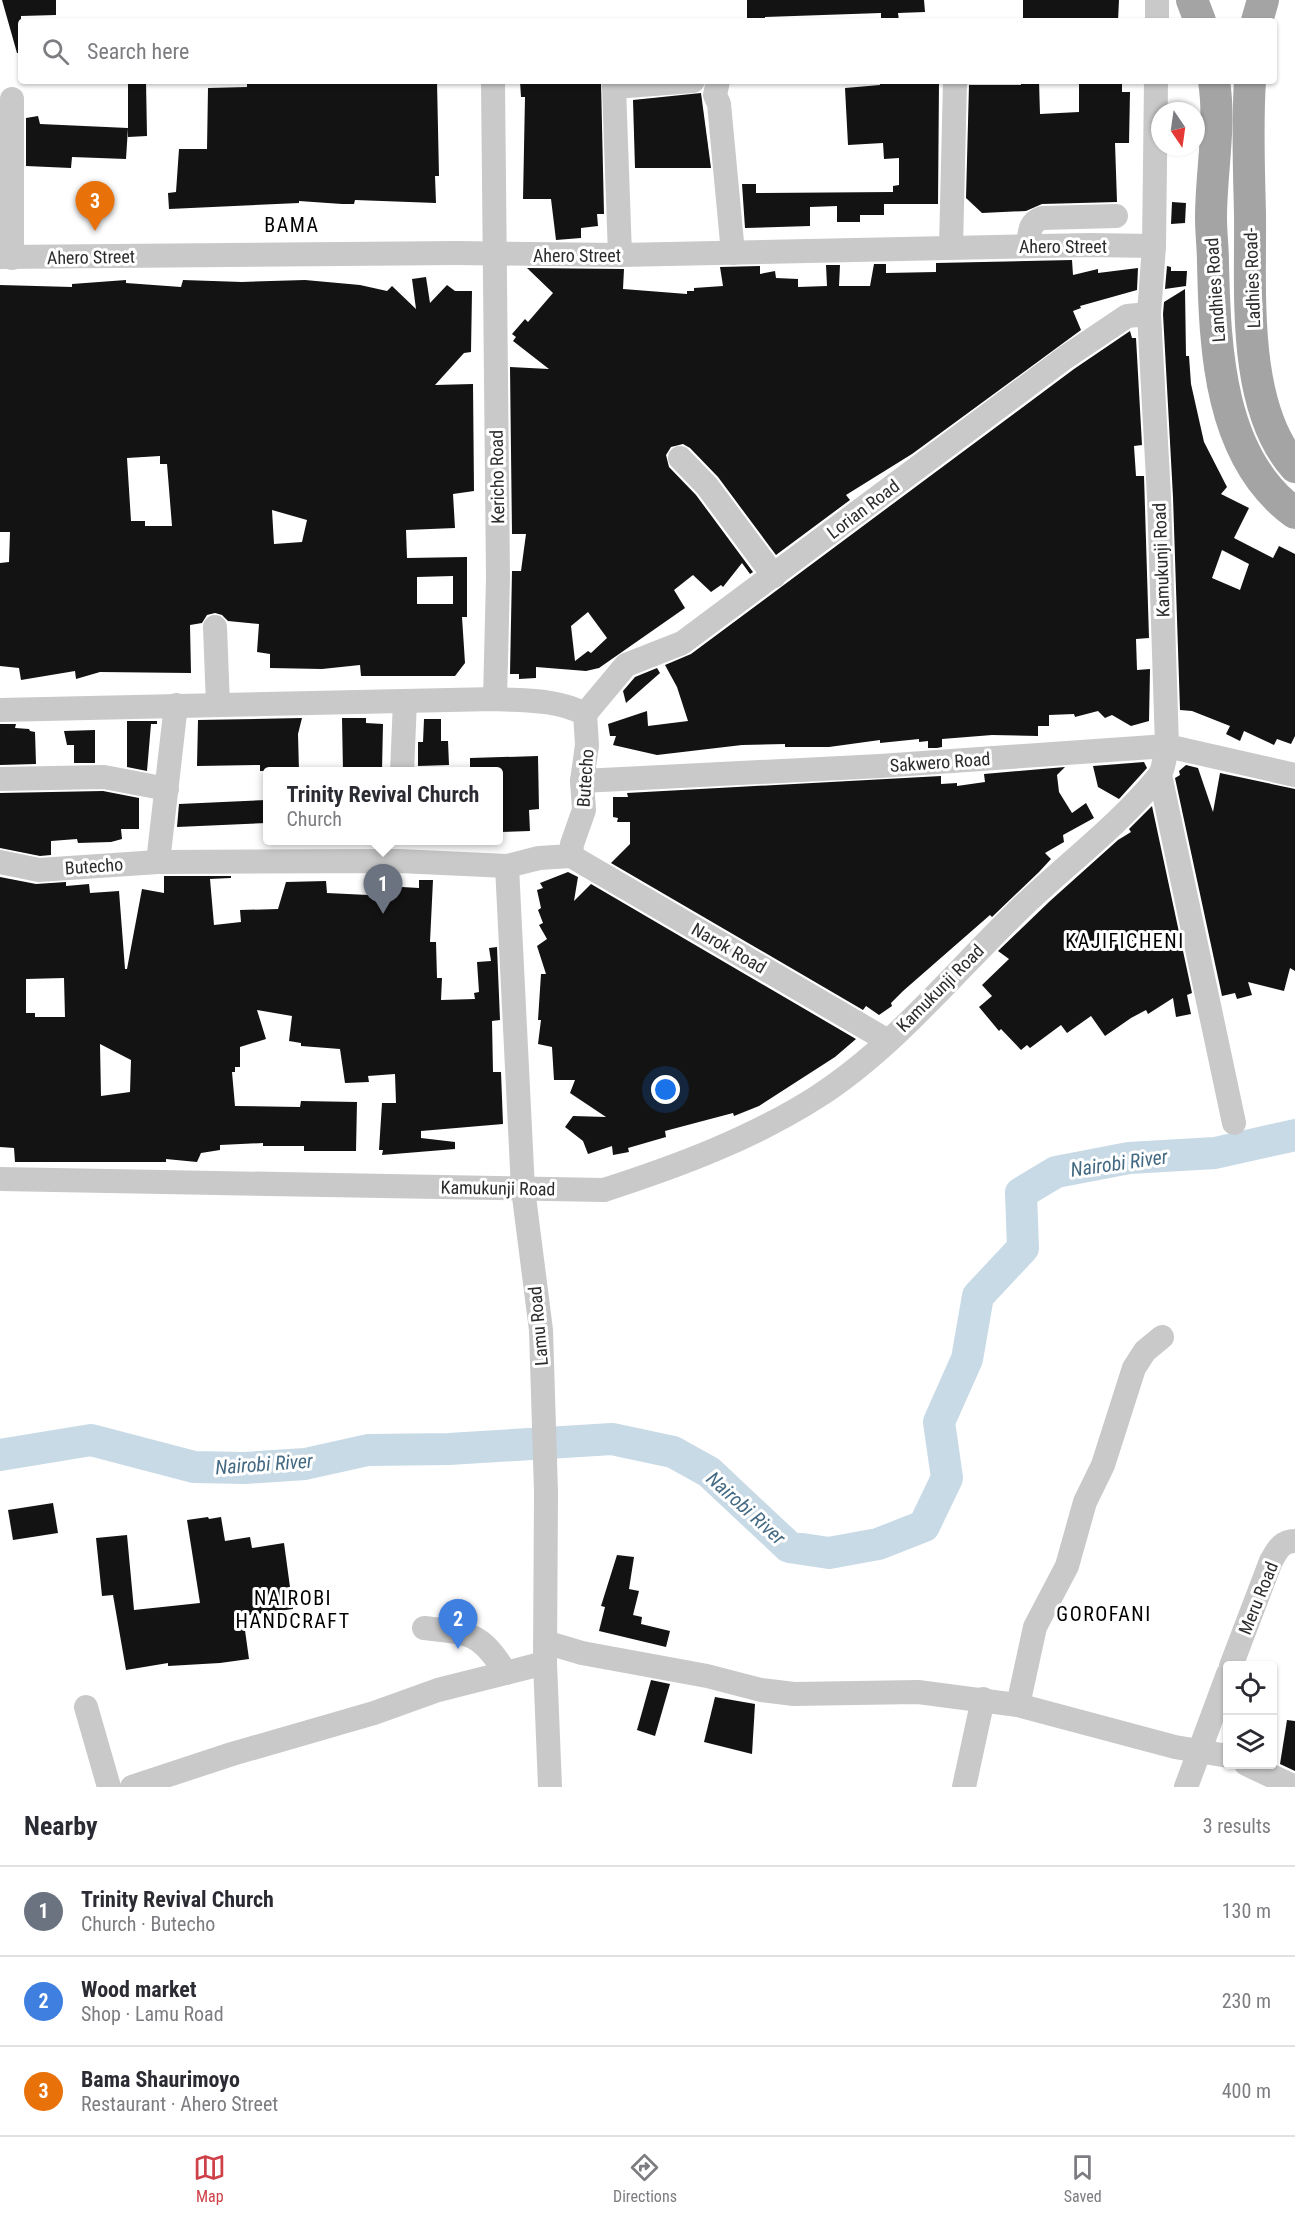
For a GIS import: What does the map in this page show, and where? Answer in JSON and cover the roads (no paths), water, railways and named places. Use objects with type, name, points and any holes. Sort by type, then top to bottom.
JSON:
[{"type":"main road","points":[[1192,0],[1199,18]]},
{"type":"main road","points":[[1258,18],[1263,0]]},
{"type":"main road","name":"Landhies Road","points":[[1214,84],[1216,128],[1210,218],[1213,312],[1230,419],[1261,481],[1295,513]]},
{"type":"main road","name":"Ladhies Road-","points":[[1250,84],[1251,315],[1255,356],[1262,401],[1272,431],[1295,467]]},
{"type":"street","points":[[1157,0],[1157,18]]},
{"type":"street","name":"Kericho Road","points":[[493,84],[498,578],[495,699]]},
{"type":"street","points":[[620,255],[614,87],[654,84]]},
{"type":"street","points":[[717,84],[715,95],[719,104],[733,254]]},
{"type":"street","points":[[951,247],[955,84]]},
{"type":"street","name":"Kamukunji Road","points":[[0,1179],[604,1190],[667,1170],[770,1125],[819,1096],[888,1041],[1024,905],[1089,847],[1160,775],[1167,746],[1159,497],[1149,314],[1154,246],[1156,84]]},
{"type":"street","points":[[6,257],[12,99]]},
{"type":"street","points":[[1028,246],[1030,227],[1035,220],[1116,216]]},
{"type":"street","name":"Ahero Street","points":[[6,257],[457,253],[493,255],[733,254],[951,247],[1154,246]]},
{"type":"street","name":"Lorian Road","points":[[585,714],[626,665],[682,643],[1066,357],[1127,316],[1149,314]]},
{"type":"street","points":[[681,458],[707,486],[774,576]]},
{"type":"street","points":[[215,627],[218,705]]},
{"type":"street","points":[[0,710],[495,699],[567,704],[585,714]]},
{"type":"street","points":[[402,767],[405,701]]},
{"type":"street","points":[[158,862],[176,705]]},
{"type":"street","name":"Butecho","points":[[0,862],[39,870],[399,851],[507,866],[539,858],[571,856],[572,844],[584,810],[582,781],[587,745],[585,714]]},
{"type":"street","name":"Sakwero Road","points":[[582,781],[880,766],[1167,746],[1295,775]]},
{"type":"street","points":[[1160,775],[1234,1123]]},
{"type":"street","points":[[0,779],[104,777],[167,789]]},
{"type":"street","name":"Narok Road","points":[[571,856],[888,1041]]},
{"type":"street","name":"Lamu Road","points":[[507,866],[523,1189],[541,1330],[546,1492],[545,1652],[550,1787]]},
{"type":"street","points":[[1018,1705],[1035,1627],[1067,1566],[1085,1502],[1103,1465],[1134,1368],[1145,1351],[1162,1337]]},
{"type":"street","name":"Meru Road","points":[[1233,1661],[1271,1561],[1279,1547],[1286,1542],[1295,1541]]},
{"type":"street","points":[[424,1628],[467,1633],[483,1642],[506,1673]]},
{"type":"street","points":[[132,1787],[232,1754],[374,1713],[438,1690],[506,1673],[545,1652],[582,1653],[707,1676],[761,1690],[794,1694],[918,1692],[983,1699],[1018,1705],[1174,1747],[1223,1755]]},
{"type":"street","points":[[1186,1787],[1223,1685]]},
{"type":"street","points":[[964,1787],[983,1699]]},
{"type":"street","points":[[86,1707],[109,1787]]},
{"type":"street","points":[[1257,1769],[1295,1787]]},
{"type":"waterway","name":"Nairobi River","points":[[0,1455],[91,1440],[194,1467],[245,1468],[305,1464],[368,1450],[449,1449],[612,1439],[673,1452],[709,1472],[789,1547],[829,1553],[878,1544],[924,1526],[947,1478],[939,1422],[967,1359],[978,1296],[1023,1248],[1021,1193],[1056,1172],[1129,1158],[1215,1153],[1295,1135]]},
{"type":"place","name":"Bama Shaurimoyo","points":[[95,231]]},
{"type":"place","name":"Trinity Revival Church","points":[[383,914]]},
{"type":"place","name":"Wood market","points":[[458,1649]]},
{"type":"district","name":"BAMA","points":[[292,225]]},
{"type":"district","name":"KAJIFICHENI","points":[[1125,941]]},
{"type":"district","name":"NAIROBI HANDCRAFT","points":[[293,1610]]},
{"type":"district","name":"GOROFANI","points":[[1104,1614]]}]
